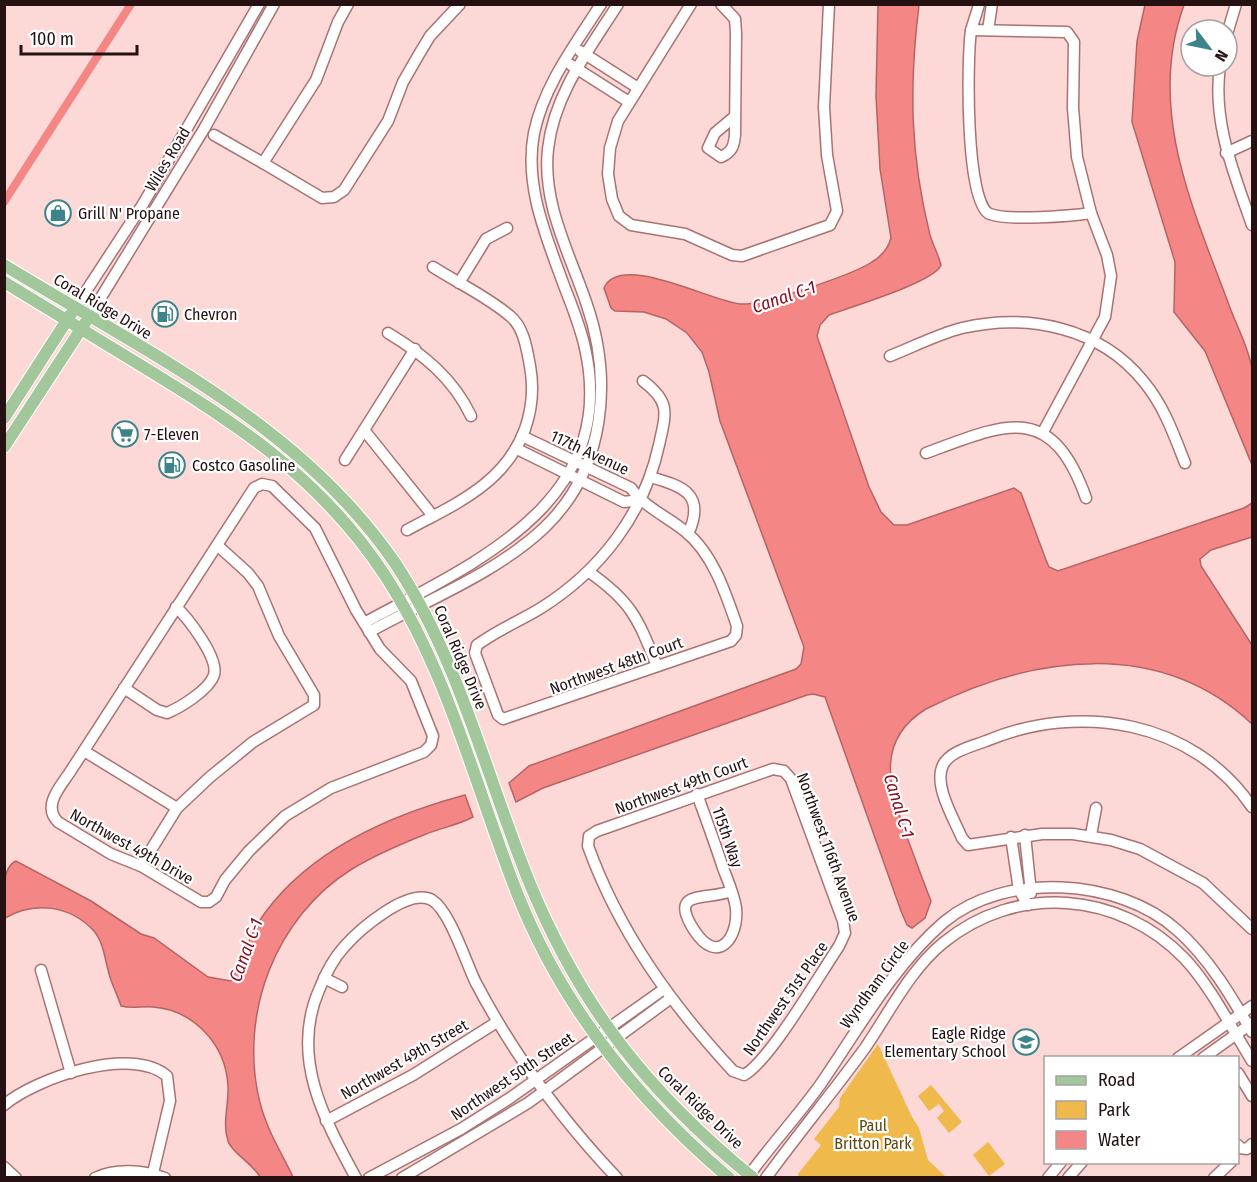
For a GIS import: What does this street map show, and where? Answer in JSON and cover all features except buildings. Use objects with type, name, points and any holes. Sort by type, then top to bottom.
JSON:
[{"type":"main road","name":"Coral Ridge Drive","points":[[4,265],[241,409],[298,454],[366,525],[417,600],[456,682],[545,919],[570,969],[612,1034],[666,1101],[750,1176]]},
{"type":"main road","name":"Coral Ridge Drive","points":[[4,282],[220,414],[278,457],[317,493],[353,533],[404,607],[435,669],[534,933],[567,993],[603,1049],[665,1120],[729,1178]]},
{"type":"main road","name":"Wiles Road","points":[[4,418],[75,308]]},
{"type":"main road","name":"Wiles Road","points":[[4,447],[89,317]]},
{"type":"street","name":"Wiles Road","points":[[75,308],[143,204],[259,4]]},
{"type":"street","name":"Wiles Road","points":[[89,317],[204,129],[274,4]]},
{"type":"street","points":[[263,163],[316,80],[338,22],[348,4]]},
{"type":"street","points":[[214,135],[322,198],[334,197],[344,190],[388,121],[403,82],[430,36],[460,4]]},
{"type":"street","points":[[417,600],[516,534],[546,506],[575,461],[589,403],[586,349],[544,232],[535,198],[532,166],[534,134],[541,111],[564,61],[601,4]]},
{"type":"street","points":[[366,628],[524,545],[558,512],[581,481],[587,467],[600,420],[602,385],[593,325],[555,218],[547,166],[553,122],[561,97],[618,4]]},
{"type":"street","points":[[691,4],[618,121],[610,148],[608,174],[612,199],[624,222],[685,234],[732,255],[742,256],[830,225],[835,218],[837,212],[827,154],[824,107],[829,4]]},
{"type":"street","points":[[721,4],[735,19],[734,117]]},
{"type":"street","points":[[980,4],[971,30],[968,76],[969,119],[978,198],[983,209],[990,214],[1021,216],[1068,217],[1091,213]]},
{"type":"street","points":[[988,30],[992,4]]},
{"type":"street","points":[[971,30],[1054,30],[1067,32],[1072,36],[1073,108],[1077,158],[1091,213],[1107,255],[1111,276],[1105,317],[1043,432]]},
{"type":"street","points":[[574,47],[638,88]]},
{"type":"street","points":[[564,61],[629,102]]},
{"type":"street","points":[[1219,78],[1219,117],[1226,153],[1252,225]]},
{"type":"street","points":[[1226,153],[1252,141]]},
{"type":"street","points":[[459,283],[486,238],[507,228]]},
{"type":"street","points":[[407,530],[488,484],[517,449],[533,397],[528,355],[519,327],[511,317],[433,267]]},
{"type":"street","points":[[890,356],[960,329],[1005,321],[1048,325],[1093,340],[1120,357],[1144,381],[1159,404],[1185,463]]},
{"type":"street","points":[[388,333],[415,349],[440,371],[464,401],[471,416]]},
{"type":"street","points":[[345,460],[415,349]]},
{"type":"street","points":[[644,381],[660,393],[664,402],[664,418],[650,477],[623,530],[589,572],[620,595],[630,607],[657,666]]},
{"type":"street","points":[[926,453],[984,431],[1005,427],[1043,432],[1064,453],[1078,476],[1086,498]]},
{"type":"street","points":[[364,430],[433,516]]},
{"type":"street","name":"117th Avenue","points":[[522,436],[631,488],[639,500],[688,534],[702,551],[725,593],[737,626],[736,635]]},
{"type":"street","name":"117th Avenue","points":[[517,449],[624,502],[639,500]]},
{"type":"street","points":[[650,477],[683,488],[691,496],[695,508],[694,521],[688,534]]},
{"type":"street","name":"Northwest 49th Drive","points":[[262,484],[272,486],[315,528],[366,628],[380,649],[411,681],[433,736],[431,745],[424,752],[331,788],[285,816],[249,851],[225,880],[216,897],[209,902],[201,902],[141,866],[111,854],[52,816],[50,807],[53,798],[217,545],[255,488],[262,484]]},
{"type":"street","points":[[141,866],[177,808],[210,777],[254,742],[314,705],[314,695],[279,636],[258,586],[248,573],[217,545]]},
{"type":"street","name":"Northwest 48th Court","points":[[589,572],[547,604],[477,645],[475,653],[498,715],[504,719],[731,641],[736,635]]},
{"type":"street","points":[[124,688],[157,710],[167,712],[208,685],[214,677],[215,667],[192,621],[176,607]]},
{"type":"street","points":[[1251,928],[1203,883],[1174,865],[1140,849],[1091,835],[1025,835],[977,845],[968,844],[962,838],[940,779],[944,764],[951,755],[995,737],[1040,723],[1082,720],[1121,723],[1186,746],[1220,769],[1252,807]]},
{"type":"street","points":[[84,751],[177,808]]},
{"type":"street","name":"Northwest 49th Court","points":[[667,994],[611,902],[588,846],[589,836],[697,794],[773,769],[784,771]]},
{"type":"street","name":"Northwest 116th Avenue","points":[[784,771],[791,779],[843,921],[845,933]]},
{"type":"street","name":"115th Way","points":[[697,794],[731,891],[736,907],[731,933],[725,943],[717,948],[709,948],[703,944],[686,918],[684,911],[686,904],[697,896],[718,897],[731,891]]},
{"type":"street","points":[[1091,835],[1096,808]]},
{"type":"street","points":[[1025,835],[1033,888],[1028,905]]},
{"type":"street","points":[[1011,837],[1019,890],[1028,905]]},
{"type":"street","points":[[1013,852],[1026,850]]},
{"type":"street","name":"Wyndham Circle","points":[[750,1176],[817,1089],[909,958],[946,920],[983,900],[1033,888],[1080,888],[1120,897],[1153,912],[1191,942],[1251,1027]]},
{"type":"street","points":[[356,1178],[314,1094],[308,1033],[312,1004],[324,978],[343,948],[366,925],[391,908],[415,898],[432,900],[442,909],[466,965],[497,1022],[536,1081],[582,1142],[617,1178]]},
{"type":"street","name":"Wyndham Circle","points":[[766,1178],[825,1104],[927,958],[944,943],[980,919],[1003,910],[1050,901],[1094,906],[1125,916],[1149,929],[1185,960],[1252,1061]]},
{"type":"street","name":"Northwest 51st Place","points":[[667,994],[733,1071],[744,1074],[754,1069],[777,1038],[845,933]]},
{"type":"street","points":[[41,970],[71,1073]]},
{"type":"street","points":[[324,978],[342,987]]},
{"type":"street","name":"Northwest 50th Street","points":[[369,1178],[461,1129],[536,1081],[596,1038],[612,1034],[667,994]]},
{"type":"street","points":[[1181,1056],[1226,1022],[1252,1006]]},
{"type":"street","name":"Northwest 49th Street","points":[[326,1121],[413,1075],[497,1022]]},
{"type":"street","points":[[1206,1056],[1235,1035],[1251,1027]]},
{"type":"street","name":"Northwest 50th Street","points":[[402,1178],[467,1142],[544,1092],[603,1049],[612,1034]]},
{"type":"street","points":[[4,1106],[37,1085],[71,1073],[96,1067],[148,1065],[167,1076],[170,1101],[153,1173]]},
{"type":"street","points":[[1239,1075],[1252,1096]]},
{"type":"street","points":[[1239,1148],[1247,1149],[1252,1144]]},
{"type":"street","points":[[1048,1178],[1059,1164]]},
{"type":"street","points":[[1068,1178],[1080,1164]]},
{"type":"street","points":[[1214,1178],[1229,1164]]},
{"type":"street","points":[[4,1167],[16,1178]]},
{"type":"street","points":[[95,1178],[129,1171],[153,1173],[165,1178]]},
{"type":"green space","name":"Paul Britton Park","points":[[878,1044],[919,1128],[928,1160],[946,1177],[798,1177],[821,1145],[814,1139],[839,1107],[840,1098]]},
{"type":"green space","points":[[931,1085],[962,1122],[949,1133],[937,1118],[944,1111],[939,1104],[929,1111],[918,1096]]},
{"type":"green space","points":[[988,1142],[1005,1164],[989,1176],[973,1155]]},
{"type":"water","name":"Canal C-1","points":[[878,5],[919,5],[913,92],[915,148],[923,205],[930,235],[941,265],[924,279],[829,315],[820,325],[817,336],[869,487],[881,512],[894,525],[907,525],[1014,488],[1021,493],[1049,567],[1058,571],[1244,508],[1252,503],[1252,537],[1211,550],[1200,559],[1201,566],[1252,645],[1252,724],[1216,696],[1177,677],[1136,667],[1094,664],[1051,667],[1009,676],[926,709],[909,722],[898,737],[892,752],[890,769],[896,804],[931,901],[925,918],[912,928],[907,925],[901,911],[825,697],[807,695],[543,788],[516,802],[509,783],[529,766],[796,669],[801,664],[804,647],[720,421],[702,352],[687,333],[666,319],[644,312],[615,311],[611,308],[604,288],[613,278],[628,275],[668,282],[728,302],[752,303],[787,295],[828,281],[862,267],[882,255],[891,238],[880,169],[876,96]]},
{"type":"water","points":[[1145,5],[1184,5],[1174,44],[1170,82],[1172,120],[1189,195],[1250,361],[1254,404],[1252,465],[1205,351],[1174,312],[1175,262],[1132,122],[1137,41]]},
{"type":"water","name":"Canal C-1","points":[[465,795],[473,817],[379,854],[352,869],[325,889],[302,913],[283,941],[269,971],[259,1003],[254,1036],[254,1070],[263,1113],[293,1177],[260,1177],[233,1149],[226,1134],[228,1086],[226,1071],[214,1044],[205,1032],[182,1015],[153,1007],[121,1006],[98,936],[84,922],[63,911],[51,908],[28,909],[5,918],[5,878],[7,870],[16,861],[91,901],[141,934],[154,938],[208,977],[231,981],[258,923],[298,876],[323,857],[377,826]]},
{"type":"waterway","points":[[4,202],[131,4]]},
{"type":"place","name":"Grill N' Propane","points":[[58,213]]},
{"type":"place","name":"Chevron","points":[[165,314]]},
{"type":"place","name":"7-Eleven","points":[[125,434]]},
{"type":"place","name":"Costco Gasoline","points":[[172,465]]},
{"type":"place","name":"Eagle Ridge Elementary School","points":[[1026,1042]]}]
